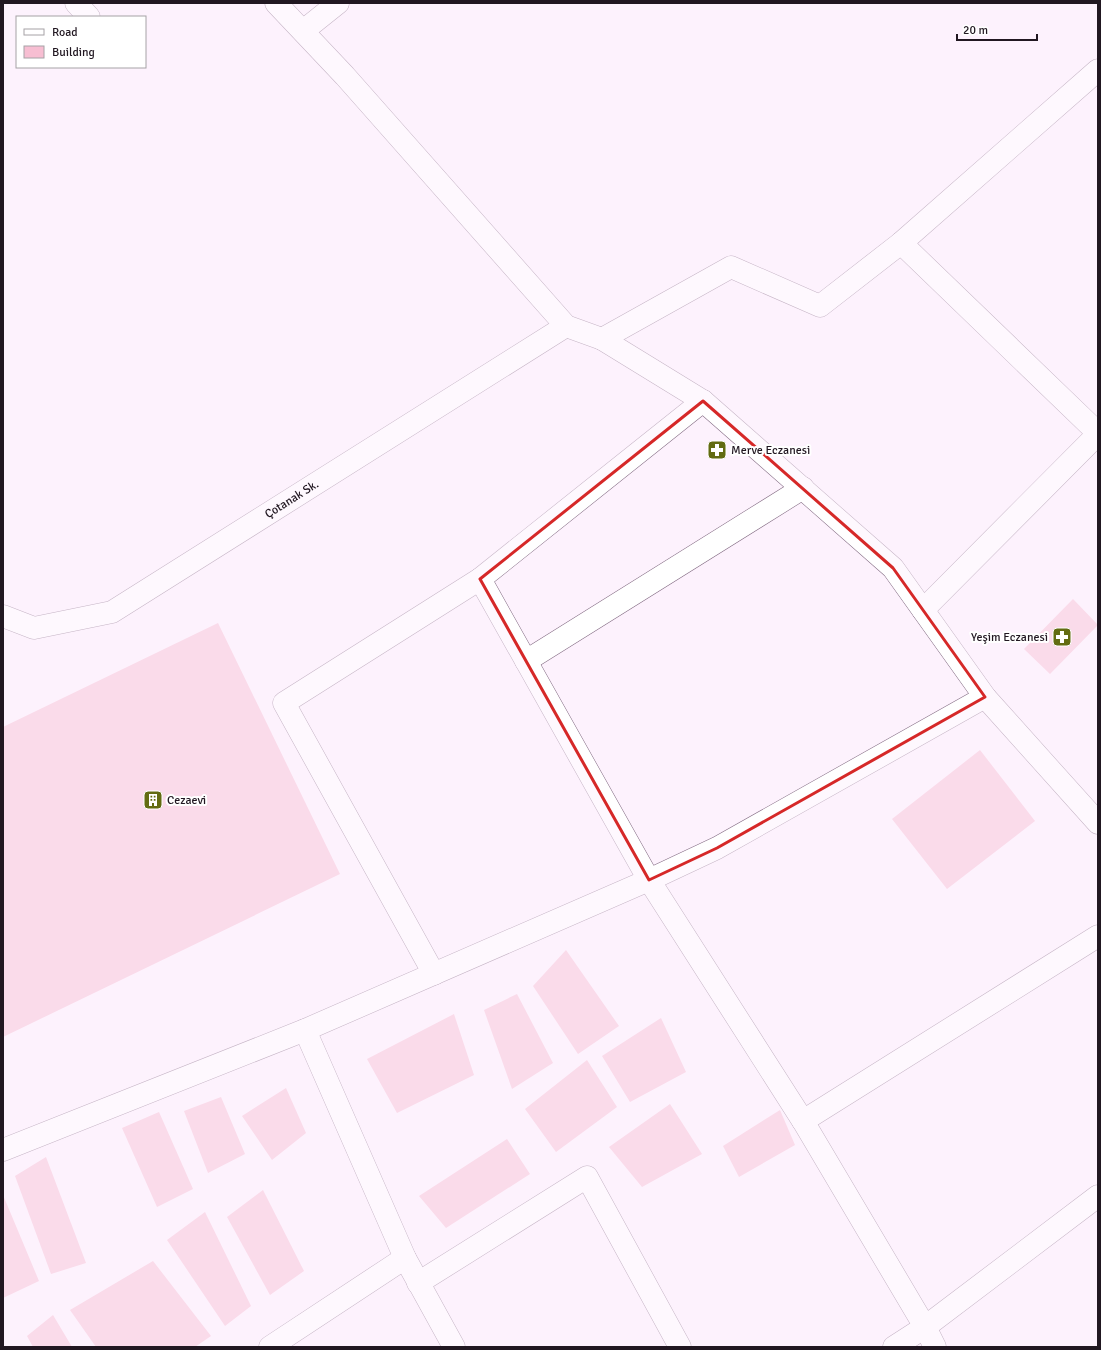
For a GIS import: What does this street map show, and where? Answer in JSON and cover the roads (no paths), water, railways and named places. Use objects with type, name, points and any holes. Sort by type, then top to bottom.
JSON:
[{"type":"street","points":[[76,3],[88,16]]},
{"type":"street","points":[[276,3],[346,76],[566,326],[602,339],[703,401],[893,568],[985,697],[1098,823]]},
{"type":"street","points":[[303,31],[338,3]]},
{"type":"street","points":[[602,339],[731,267],[820,306],[901,244],[1098,70]]},
{"type":"street","points":[[901,244],[1098,434],[923,610]]},
{"type":"street","name":"Çotanak Sk.","points":[[3,616],[34,628],[112,612],[566,326]]},
{"type":"street","points":[[434,974],[284,703],[480,578],[703,401]]},
{"type":"street","points":[[526,661],[803,488]]},
{"type":"street","points":[[480,578],[649,880],[803,1121],[925,1327],[935,1347]]},
{"type":"street","points":[[3,1150],[305,1030],[649,880],[718,848],[985,697]]},
{"type":"street","points":[[803,1121],[1098,936]]},
{"type":"street","points":[[305,1030],[406,1258],[418,1283],[454,1347]]},
{"type":"street","points":[[418,1283],[587,1177],[680,1347]]},
{"type":"street","points":[[894,1347],[925,1327],[1098,1196]]},
{"type":"street","points":[[270,1347],[406,1258]]},
{"type":"place","name":"Merve Eczanesi","points":[[717,450]]},
{"type":"place","name":"Yeşim Eczanesi","points":[[1062,637]]},
{"type":"place","name":"Cezaevi","points":[[153,800]]}]
